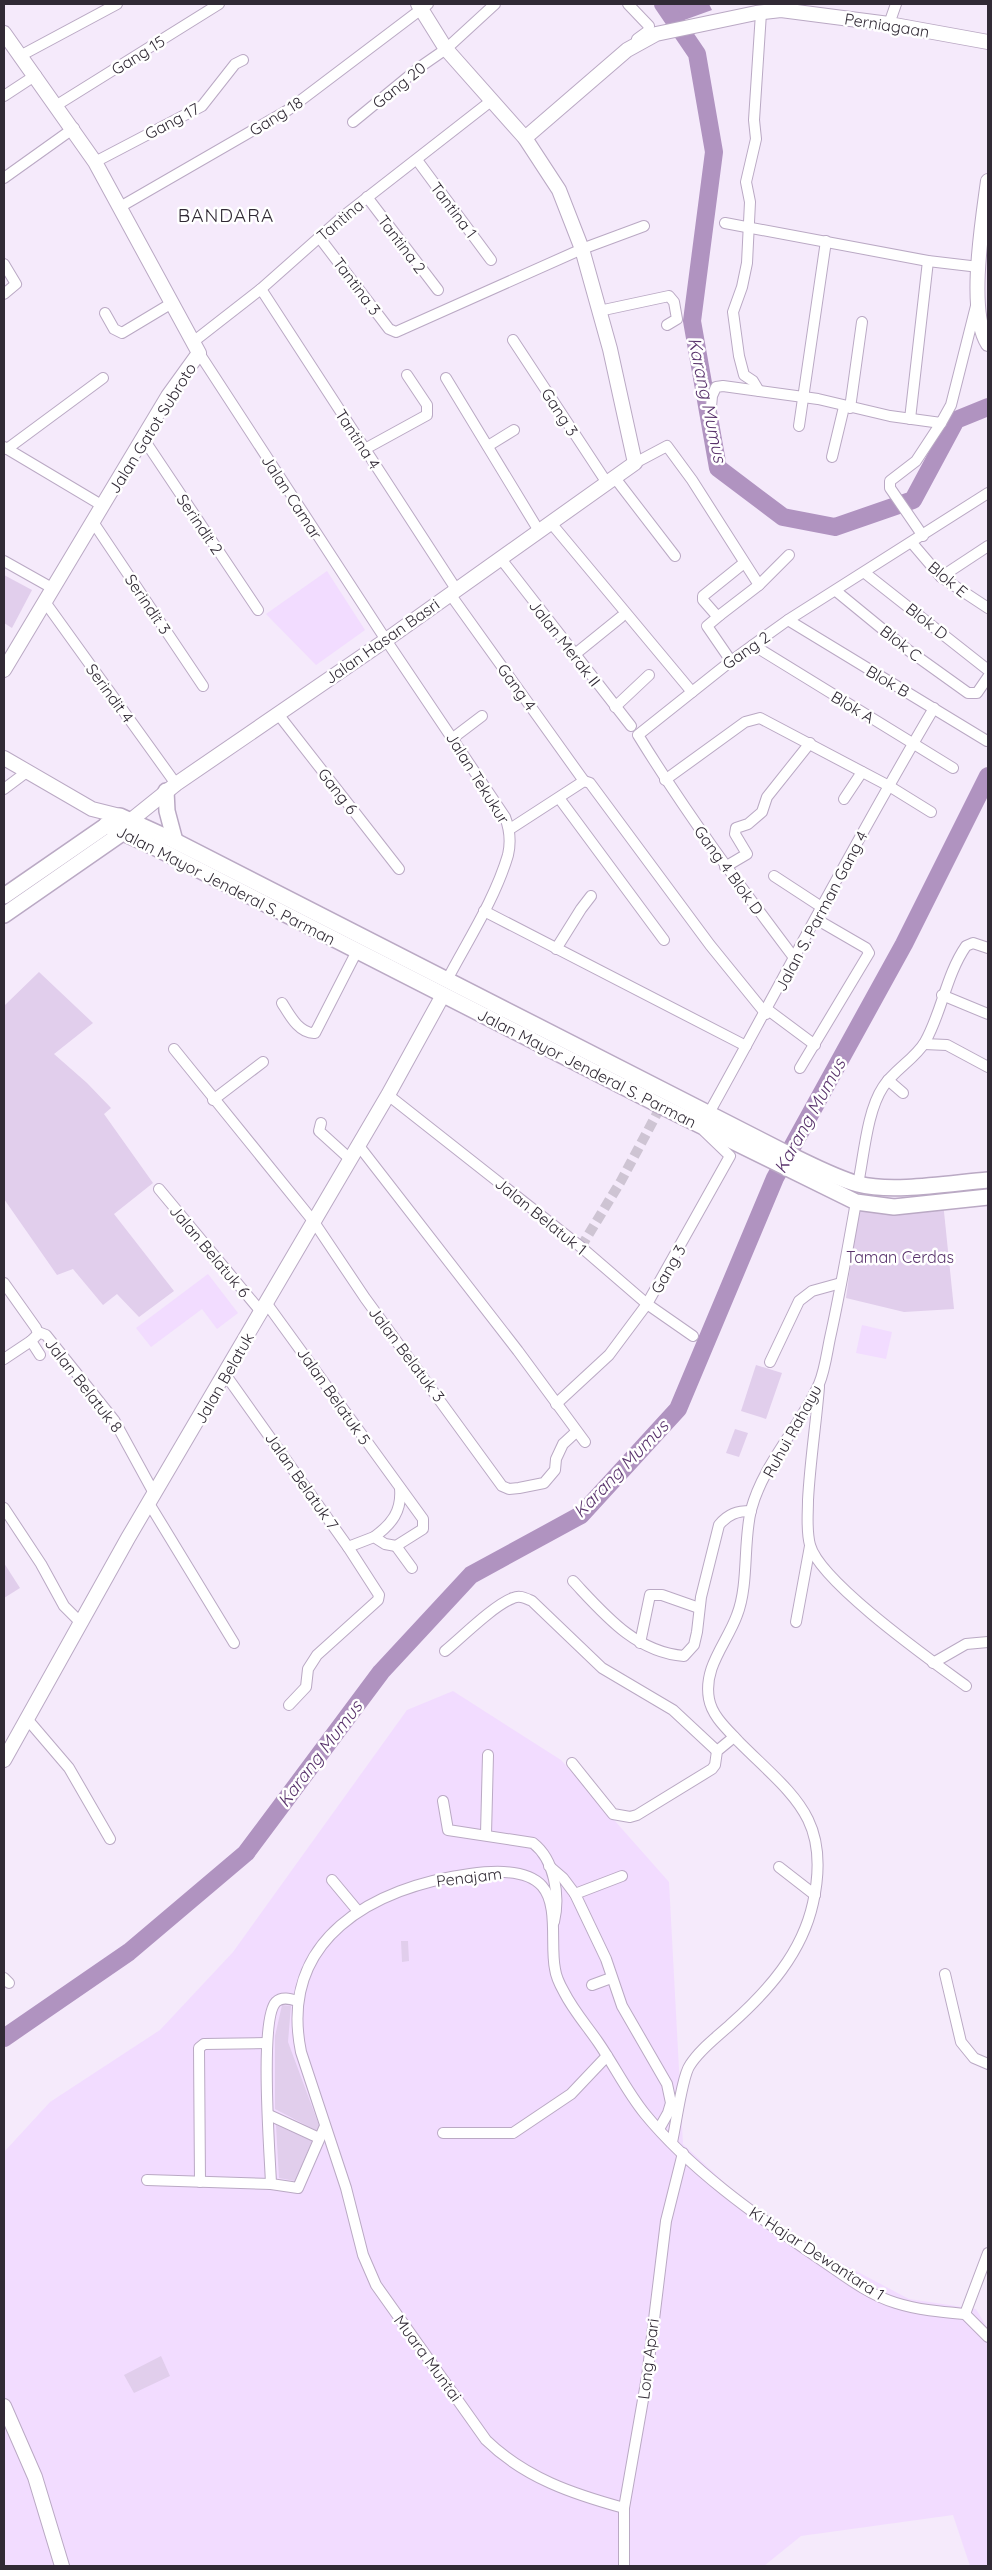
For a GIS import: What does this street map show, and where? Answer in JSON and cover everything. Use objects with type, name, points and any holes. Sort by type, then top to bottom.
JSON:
[{"type":"main road","points":[[171,788],[167,811],[175,841]]},
{"type":"main road","points":[[4,915],[127,823]]},
{"type":"main road","name":"Jalan Mayor Jenderal S. Parman","points":[[127,823],[360,944],[447,980],[709,1113],[765,1150]]},
{"type":"main road","name":"Jalan Mayor Jenderal S. Parman","points":[[106,825],[127,823],[175,841],[360,944],[442,995],[696,1124],[765,1150],[800,1167],[858,1184],[888,1188],[988,1180]]},
{"type":"main road","points":[[4,896],[106,825]]},
{"type":"main road","name":"Jalan Mayor Jenderal S. Parman","points":[[800,1167],[855,1208],[917,1205],[988,1197]]},
{"type":"main road","points":[[914,1186],[917,1205]]},
{"type":"street","points":[[20,56],[117,4]]},
{"type":"street","name":"Gang 15","points":[[57,105],[219,4]]},
{"type":"street","name":"Gang 20","points":[[353,122],[446,48],[495,4]]},
{"type":"street","points":[[611,63],[607,61],[648,31],[649,26],[644,19],[628,4]]},
{"type":"street","points":[[889,24],[896,4]]},
{"type":"street","points":[[422,6],[446,48],[525,138],[559,190],[582,249],[618,379],[635,463],[667,446],[692,480],[759,585]]},
{"type":"street","name":"Gang 18","points":[[120,207],[288,110],[422,6]]},
{"type":"street","name":"Perniagaan","points":[[525,138],[636,43],[656,34],[782,7],[988,42]]},
{"type":"street","points":[[759,13],[754,120],[756,139],[746,182],[750,196],[746,273],[733,312],[739,356],[744,375],[752,380],[759,391]]},
{"type":"street","name":"Jalan Gatot Subroto","points":[[4,33],[74,128],[95,162],[196,347],[4,670]]},
{"type":"street","name":"Gang 17","points":[[95,162],[202,106],[239,62]]},
{"type":"street","points":[[4,96],[36,75]]},
{"type":"street","name":"Tantina","points":[[196,347],[319,237],[367,197],[491,101]]},
{"type":"street","points":[[4,178],[74,128]]},
{"type":"street","name":"Tantina 1","points":[[416,160],[491,260]]},
{"type":"street","points":[[985,338],[978,296],[979,267],[988,181]]},
{"type":"street","name":"Tantina 2","points":[[367,197],[438,290]]},
{"type":"street","points":[[725,223],[928,261],[979,267]]},
{"type":"street","points":[[582,249],[644,226]]},
{"type":"street","name":"Tantina 3","points":[[319,237],[389,329],[396,332],[582,249]]},
{"type":"street","points":[[799,426],[826,241]]},
{"type":"street","points":[[910,420],[928,261]]},
{"type":"street","points":[[4,264],[16,284],[4,294]]},
{"type":"street","name":"Tantina 4","points":[[261,289],[365,449],[453,591]]},
{"type":"street","points":[[599,311],[669,296],[674,302],[677,320],[667,325]]},
{"type":"street","points":[[920,532],[890,488],[890,481],[916,461],[951,405],[978,296]]},
{"type":"street","points":[[105,313],[114,329],[122,333],[172,303]]},
{"type":"street","points":[[832,457],[847,407],[862,322]]},
{"type":"street","name":"Gang 3","points":[[513,340],[611,480],[676,556]]},
{"type":"street","name":"Jalan Camar","points":[[196,347],[386,640]]},
{"type":"street","points":[[365,449],[428,415],[427,405],[407,375]]},
{"type":"street","points":[[103,378],[6,448],[103,506]]},
{"type":"street","points":[[446,378],[539,531]]},
{"type":"street","points":[[710,418],[712,396],[716,388],[723,386],[802,397],[910,420],[941,422]]},
{"type":"street","points":[[488,446],[514,430]]},
{"type":"street","name":"Serindit 2","points":[[143,438],[258,610]]},
{"type":"street","name":"Jalan Hasan Basri","points":[[127,823],[171,788],[386,640],[635,463]]},
{"type":"street","name":"Gang 2","points":[[665,780],[638,736],[731,661],[788,620],[912,543],[920,532],[988,493]]},
{"type":"street","name":"Serindit 3","points":[[93,522],[203,686]]},
{"type":"street","points":[[551,523],[692,692]]},
{"type":"street","name":"Blok E","points":[[912,543],[941,577],[988,608]]},
{"type":"street","points":[[941,577],[988,546]]},
{"type":"street","points":[[731,661],[706,626],[759,585],[789,555]]},
{"type":"street","name":"Jalan Merak II","points":[[501,559],[631,726]]},
{"type":"street","points":[[4,561],[52,588]]},
{"type":"street","points":[[719,616],[703,600],[703,596],[744,563]]},
{"type":"street","name":"Blok D","points":[[865,573],[988,670]]},
{"type":"street","name":"Gang 4","points":[[453,591],[584,782],[594,786],[710,945],[767,1012],[815,1045]]},
{"type":"street","name":"Blok C","points":[[836,591],[908,650],[968,692],[977,693],[988,677]]},
{"type":"street","name":"Serindit 4","points":[[45,602],[171,788]]},
{"type":"street","points":[[574,655],[621,617]]},
{"type":"street","name":"Blok B","points":[[788,620],[987,742]]},
{"type":"street","name":"Jalan Tekukur","points":[[386,640],[501,808],[510,829],[508,855],[484,911],[447,980]]},
{"type":"street","name":"Blok A","points":[[753,645],[954,768]]},
{"type":"street","points":[[615,706],[649,676]]},
{"type":"street","name":"Jalan S. Parman Gang 4","points":[[709,1113],[767,1012],[888,786],[934,708]]},
{"type":"street","name":"Gang 6","points":[[278,714],[399,869]]},
{"type":"street","points":[[453,738],[482,716]]},
{"type":"street","points":[[665,780],[752,719],[764,719],[888,786],[931,812]]},
{"type":"street","points":[[725,867],[747,854],[735,834],[736,828],[748,824],[760,814],[767,797],[810,744]]},
{"type":"street","points":[[4,758],[92,809]]},
{"type":"street","points":[[4,789],[28,771]]},
{"type":"street","points":[[844,799],[862,772]]},
{"type":"street","name":"Gang 4 Blok D","points":[[665,780],[725,867],[795,959]]},
{"type":"street","points":[[510,829],[584,782]]},
{"type":"street","points":[[559,798],[664,940]]},
{"type":"street","name":"Jalan Mayor Jenderal S. Parman","points":[[92,809],[127,823]]},
{"type":"street","name":"Jalan Mayor Jenderal S. Parman","points":[[92,809],[106,825]]},
{"type":"street","points":[[774,876],[822,908]]},
{"type":"street","points":[[556,949],[581,908],[591,896]]},
{"type":"street","points":[[484,911],[746,1046]]},
{"type":"street","points":[[800,1068],[869,954],[866,948],[816,920]]},
{"type":"street","points":[[858,1184],[872,1113],[879,1094],[888,1080],[924,1044],[942,995],[964,950],[969,944],[977,943],[988,948]]},
{"type":"street","points":[[282,1002],[295,1023],[310,1033],[315,1033],[360,944]]},
{"type":"street","name":"Jalan Belatuk","points":[[4,1760],[128,1538],[351,1160],[442,995]]},
{"type":"street","points":[[942,995],[988,1014]]},
{"type":"street","points":[[924,1044],[947,1045],[988,1067]]},
{"type":"street","name":"Jalan Belatuk 3","points":[[174,1049],[213,1100],[314,1222],[365,1298],[502,1486],[509,1489],[540,1486],[555,1470],[556,1459],[563,1444],[576,1432]]},
{"type":"street","points":[[213,1100],[263,1062]]},
{"type":"street","points":[[888,1080],[903,1093]]},
{"type":"street","name":"Jalan Belatuk 1","points":[[388,1095],[581,1247],[647,1304],[694,1336]]},
{"type":"street","points":[[321,1123],[319,1131],[351,1160]]},
{"type":"street","name":"Gang 3","points":[[556,1404],[609,1355],[647,1304],[730,1156],[696,1124]]},
{"type":"street","points":[[359,1146],[518,1351],[585,1442]]},
{"type":"street","name":"Jalan Belatuk 6","points":[[159,1189],[265,1308]]},
{"type":"street","name":"Ruhui Rahayu","points":[[672,2142],[688,2066],[699,2053],[760,1999],[777,1979],[791,1958],[804,1930],[815,1895],[817,1855],[809,1816],[788,1788],[734,1737],[715,1715],[709,1698],[709,1681],[715,1655],[736,1618],[741,1603],[751,1511],[775,1460],[820,1383],[855,1208]]},
{"type":"street","name":"Jalan Belatuk 8","points":[[4,1283],[38,1332],[46,1336],[107,1410],[124,1436],[152,1500],[234,1643]]},
{"type":"street","points":[[770,1362],[799,1301],[812,1291],[841,1283]]},
{"type":"street","name":"Jalan Belatuk 5","points":[[265,1308],[423,1518],[424,1524],[418,1534],[396,1546]]},
{"type":"street","points":[[4,1359],[38,1336],[38,1332]]},
{"type":"street","points":[[31,1341],[40,1354]]},
{"type":"street","name":"Jalan Belatuk 7","points":[[226,1374],[377,1590],[378,1600],[317,1655],[308,1669],[306,1687],[289,1705]]},
{"type":"street","points":[[820,1383],[810,1472],[807,1525],[810,1545],[815,1557],[826,1571],[855,1599],[933,1663],[966,1686]]},
{"type":"street","points":[[348,1547],[374,1537],[392,1523],[400,1505],[400,1488]]},
{"type":"street","points":[[4,1508],[41,1564],[64,1606],[81,1623]]},
{"type":"street","points":[[573,1581],[607,1618],[626,1635],[675,1655],[684,1656],[694,1645],[699,1608],[719,1525],[727,1516],[737,1512],[751,1511]]},
{"type":"street","points":[[374,1537],[386,1544],[396,1546],[412,1568]]},
{"type":"street","points":[[796,1622],[810,1545]]},
{"type":"street","points":[[640,1642],[650,1596],[662,1595],[699,1608]]},
{"type":"street","points":[[445,1651],[500,1606],[514,1598],[522,1597],[532,1601],[602,1668],[673,1710],[717,1751]]},
{"type":"street","points":[[933,1663],[966,1644],[988,1642]]},
{"type":"street","points":[[28,1720],[70,1768],[110,1839]]},
{"type":"street","points":[[572,1764],[613,1814],[630,1817],[637,1815],[712,1769],[716,1765],[717,1751],[734,1737]]},
{"type":"street","points":[[486,1834],[488,1755]]},
{"type":"street","points":[[443,1801],[448,1830],[486,1834],[533,1843],[539,1848],[549,1865],[556,1888],[558,1904],[553,1923]]},
{"type":"street","points":[[549,1865],[563,1878],[575,1894],[606,1959],[622,2006],[642,2038],[670,2092],[671,2103],[659,2129]]},
{"type":"street","points":[[779,1867],[815,1895]]},
{"type":"street","name":"Penajam","points":[[325,2126],[301,2052],[298,2038],[298,2001],[299,1992],[312,1962],[328,1937],[358,1910],[384,1897],[448,1877],[506,1872],[519,1874],[542,1885],[548,1896],[553,1923],[555,1970],[559,1982],[636,2103],[683,2153]]},
{"type":"street","points":[[575,1894],[622,1876]]},
{"type":"street","points":[[332,1880],[358,1910]]},
{"type":"street","points":[[945,1974],[961,2042],[974,2058],[988,2064]]},
{"type":"street","points":[[592,1985],[611,1978]]},
{"type":"street","points":[[271,2184],[267,2043],[274,2003],[283,1998],[298,2001]]},
{"type":"street","points":[[200,2182],[199,2048],[204,2044],[267,2043]]},
{"type":"street","points":[[443,2133],[513,2133],[571,2094],[607,2056]]},
{"type":"street","points":[[269,2114],[320,2138]]},
{"type":"street","points":[[147,2180],[271,2184],[298,2188],[325,2126]]},
{"type":"street","name":"Muara Muntai","points":[[325,2126],[346,2188],[363,2255],[376,2285],[486,2440],[503,2456],[542,2480],[570,2492],[624,2508]]},
{"type":"street","name":"Long Apari","points":[[624,2566],[624,2508],[647,2377],[666,2221],[683,2153]]},
{"type":"street","name":"Ki Hajar Dewantara 1","points":[[683,2153],[755,2215],[878,2296],[918,2308],[966,2314]]},
{"type":"street","points":[[988,2253],[966,2314],[988,2337]]},
{"type":"street","points":[[4,2406],[35,2477],[62,2566]]},
{"type":"shaded area","points":[[659,4],[709,4],[712,10],[676,23]]},
{"type":"shaded area","points":[[327,571],[365,630],[316,665],[266,614]]},
{"type":"shaded area","points":[[208,1274],[238,1313],[217,1329],[202,1309],[151,1347],[136,1328]]},
{"type":"shaded area","points":[[862,1325],[892,1332],[886,1359],[856,1353]]},
{"type":"shaded area","points":[[453,1691],[561,1760],[669,1882],[683,2144],[742,2199],[839,2262],[909,2299],[976,2309],[988,2329],[988,2566],[970,2566],[953,2515],[801,2536],[764,2566],[4,2566],[4,2152],[50,2102],[160,2030],[233,1952],[407,1710]]},
{"type":"green space","points":[[4,575],[32,590],[12,628],[4,623]]},
{"type":"green space","points":[[39,972],[93,1023],[54,1054],[87,1083],[111,1108],[104,1114],[153,1183],[114,1214],[174,1291],[139,1317],[117,1294],[103,1305],[73,1269],[57,1275],[4,1199],[4,1006]]},
{"type":"green space","name":"Taman Cerdas","points":[[943,1202],[954,1309],[904,1312],[846,1298],[855,1232],[862,1204]]},
{"type":"green space","points":[[756,1365],[782,1373],[766,1419],[741,1411]]},
{"type":"green space","points":[[735,1429],[748,1433],[739,1457],[726,1453]]},
{"type":"green space","points":[[4,1563],[20,1588],[4,1598]]},
{"type":"green space","points":[[401,1941],[408,1941],[409,1961],[402,1962]]},
{"type":"green space","points":[[282,2005],[291,2006],[288,2042],[320,2128],[317,2131],[275,2109],[275,2036]]},
{"type":"green space","points":[[276,2125],[312,2141],[295,2181],[279,2178]]},
{"type":"green space","points":[[161,2356],[170,2376],[134,2393],[124,2375]]},
{"type":"waterway","name":"Karang Mumus","points":[[663,4],[697,54],[714,152],[692,321],[718,468],[783,517],[835,527],[913,500],[956,420],[988,407]]},
{"type":"waterway","name":"Karang Mumus","points":[[4,2038],[129,1952],[246,1853],[381,1672],[471,1575],[581,1515],[678,1409],[775,1178],[904,944],[988,776]]},
{"type":"tunnel","points":[[581,1247],[621,1181],[661,1106]]},
{"type":"district","name":"BANDARA","points":[[226,215]]}]
